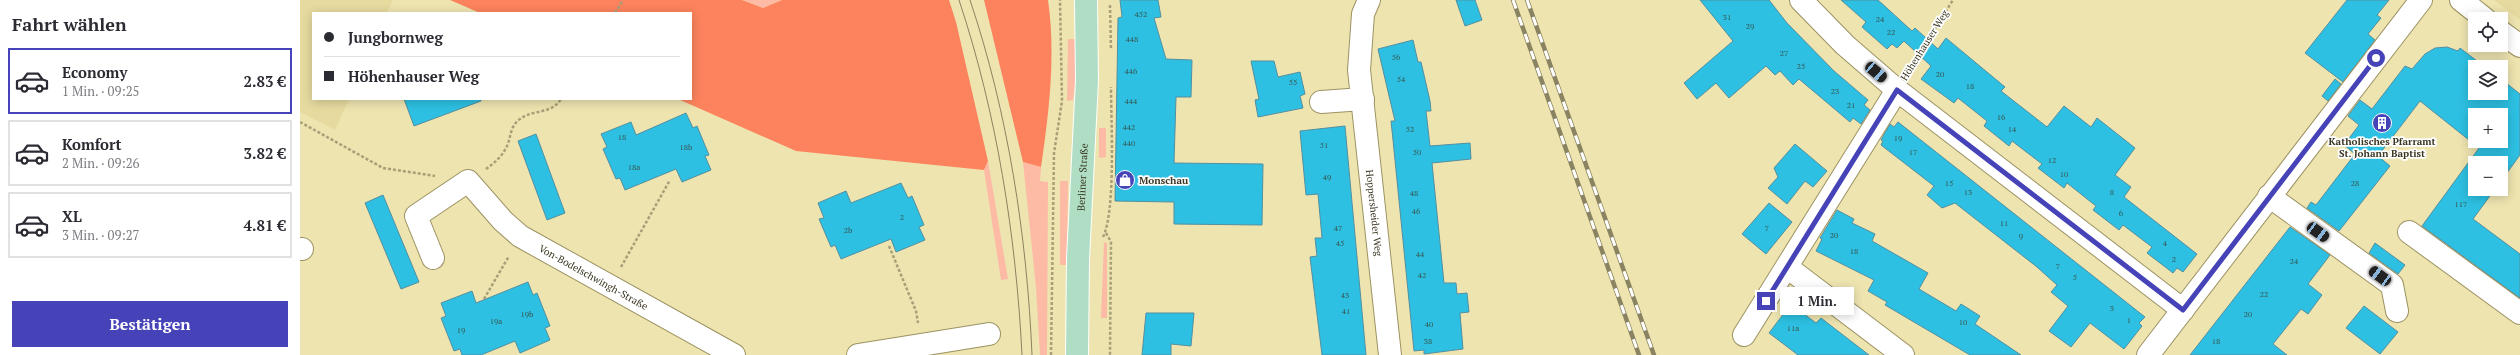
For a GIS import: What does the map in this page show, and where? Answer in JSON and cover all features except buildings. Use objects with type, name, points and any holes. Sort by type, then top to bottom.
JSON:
[{"type":"main road","name":"Berliner Straße","points":[[1077,355],[1078,259],[1088,80],[1086,0]]},
{"type":"street","name":"Hoppersheider Weg","points":[[1369,0],[1362,14],[1359,70],[1390,355]]},
{"type":"street","points":[[1801,0],[1845,45],[1897,90],[2183,310]]},
{"type":"street","points":[[2148,355],[2421,0]]},
{"type":"street","points":[[2461,0],[2476,12]]},
{"type":"street","points":[[2508,37],[2520,46]]},
{"type":"street","name":"Höhenhauser Weg","points":[[1744,335],[1897,90]]},
{"type":"street","points":[[1321,102],[1363,99]]},
{"type":"street","points":[[433,258],[416,216],[468,181]]},
{"type":"street","name":"Von-Bodelschwingh-Straße","points":[[468,181],[503,221],[520,236],[734,355]]},
{"type":"street","points":[[2269,196],[2392,285],[2397,311]]},
{"type":"street","points":[[2409,232],[2520,313]]},
{"type":"street","points":[[1787,267],[1903,355]]},
{"type":"street","points":[[858,355],[989,334]]},
{"type":"path","points":[[616,12],[623,0]]},
{"type":"path","points":[[1051,355],[1054,153],[1062,101],[1060,0]]},
{"type":"path","points":[[1110,0],[1111,54]]},
{"type":"path","name":"Höhenhauser Weg","points":[[1897,90],[1952,0]]},
{"type":"path","points":[[1110,355],[1111,242],[1105,232],[1111,168],[1111,84]]},
{"type":"path","points":[[300,122],[383,168],[468,181],[497,161],[507,146],[509,134],[519,119],[549,110],[560,100]]},
{"type":"path","points":[[610,286],[670,180]]},
{"type":"path","points":[[484,299],[520,236]]},
{"type":"path","points":[[889,246],[916,311],[922,345]]},
{"type":"shaded area","points":[[300,0],[393,0],[387,12],[312,12],[312,100],[349,100],[335,130],[300,112]]},
{"type":"shaded area","points":[[450,0],[742,0],[763,8],[782,0],[949,0],[956,22],[988,161],[984,170],[796,151],[680,100],[692,100],[692,12],[478,12]]},
{"type":"shaded area","points":[[742,0],[782,0],[763,8]]},
{"type":"shaded area","points":[[984,0],[1048,0],[1051,63],[1047,125],[1041,167],[1023,162]]},
{"type":"shaded area","points":[[2494,0],[2520,0],[2520,20]]},
{"type":"shaded area","points":[[1068,39],[1075,39],[1076,80],[1073,100],[1067,101]]},
{"type":"shaded area","points":[[1099,128],[1106,128],[1106,157],[1099,158]]},
{"type":"shaded area","points":[[988,161],[1008,279],[1001,280],[984,170]]},
{"type":"shaded area","points":[[1023,162],[1041,167],[1040,181],[1048,182],[1047,355],[1040,355],[1036,287]]},
{"type":"shaded area","points":[[1060,181],[1068,181],[1067,265],[1060,265]]},
{"type":"shaded area","points":[[1104,242],[1107,243],[1107,318],[1101,318]]},
{"type":"tram line","points":[[959,0],[984,87],[1002,176],[1015,265],[1022,355]]},
{"type":"tram line","points":[[970,0],[995,86],[1013,175],[1026,265],[1032,355]]},
{"type":"railway","points":[[1513,0],[1639,355]]},
{"type":"railway","points":[[1527,0],[1654,355]]},
{"type":"place","name":"Katholisches Pfarramt St. Johann Baptist","points":[[2382,123]]},
{"type":"place","name":"Monschau","points":[[1125,180]]},
{"type":"route","points":[[1766,301],[1897,90],[2183,310],[2376,58]]}]
